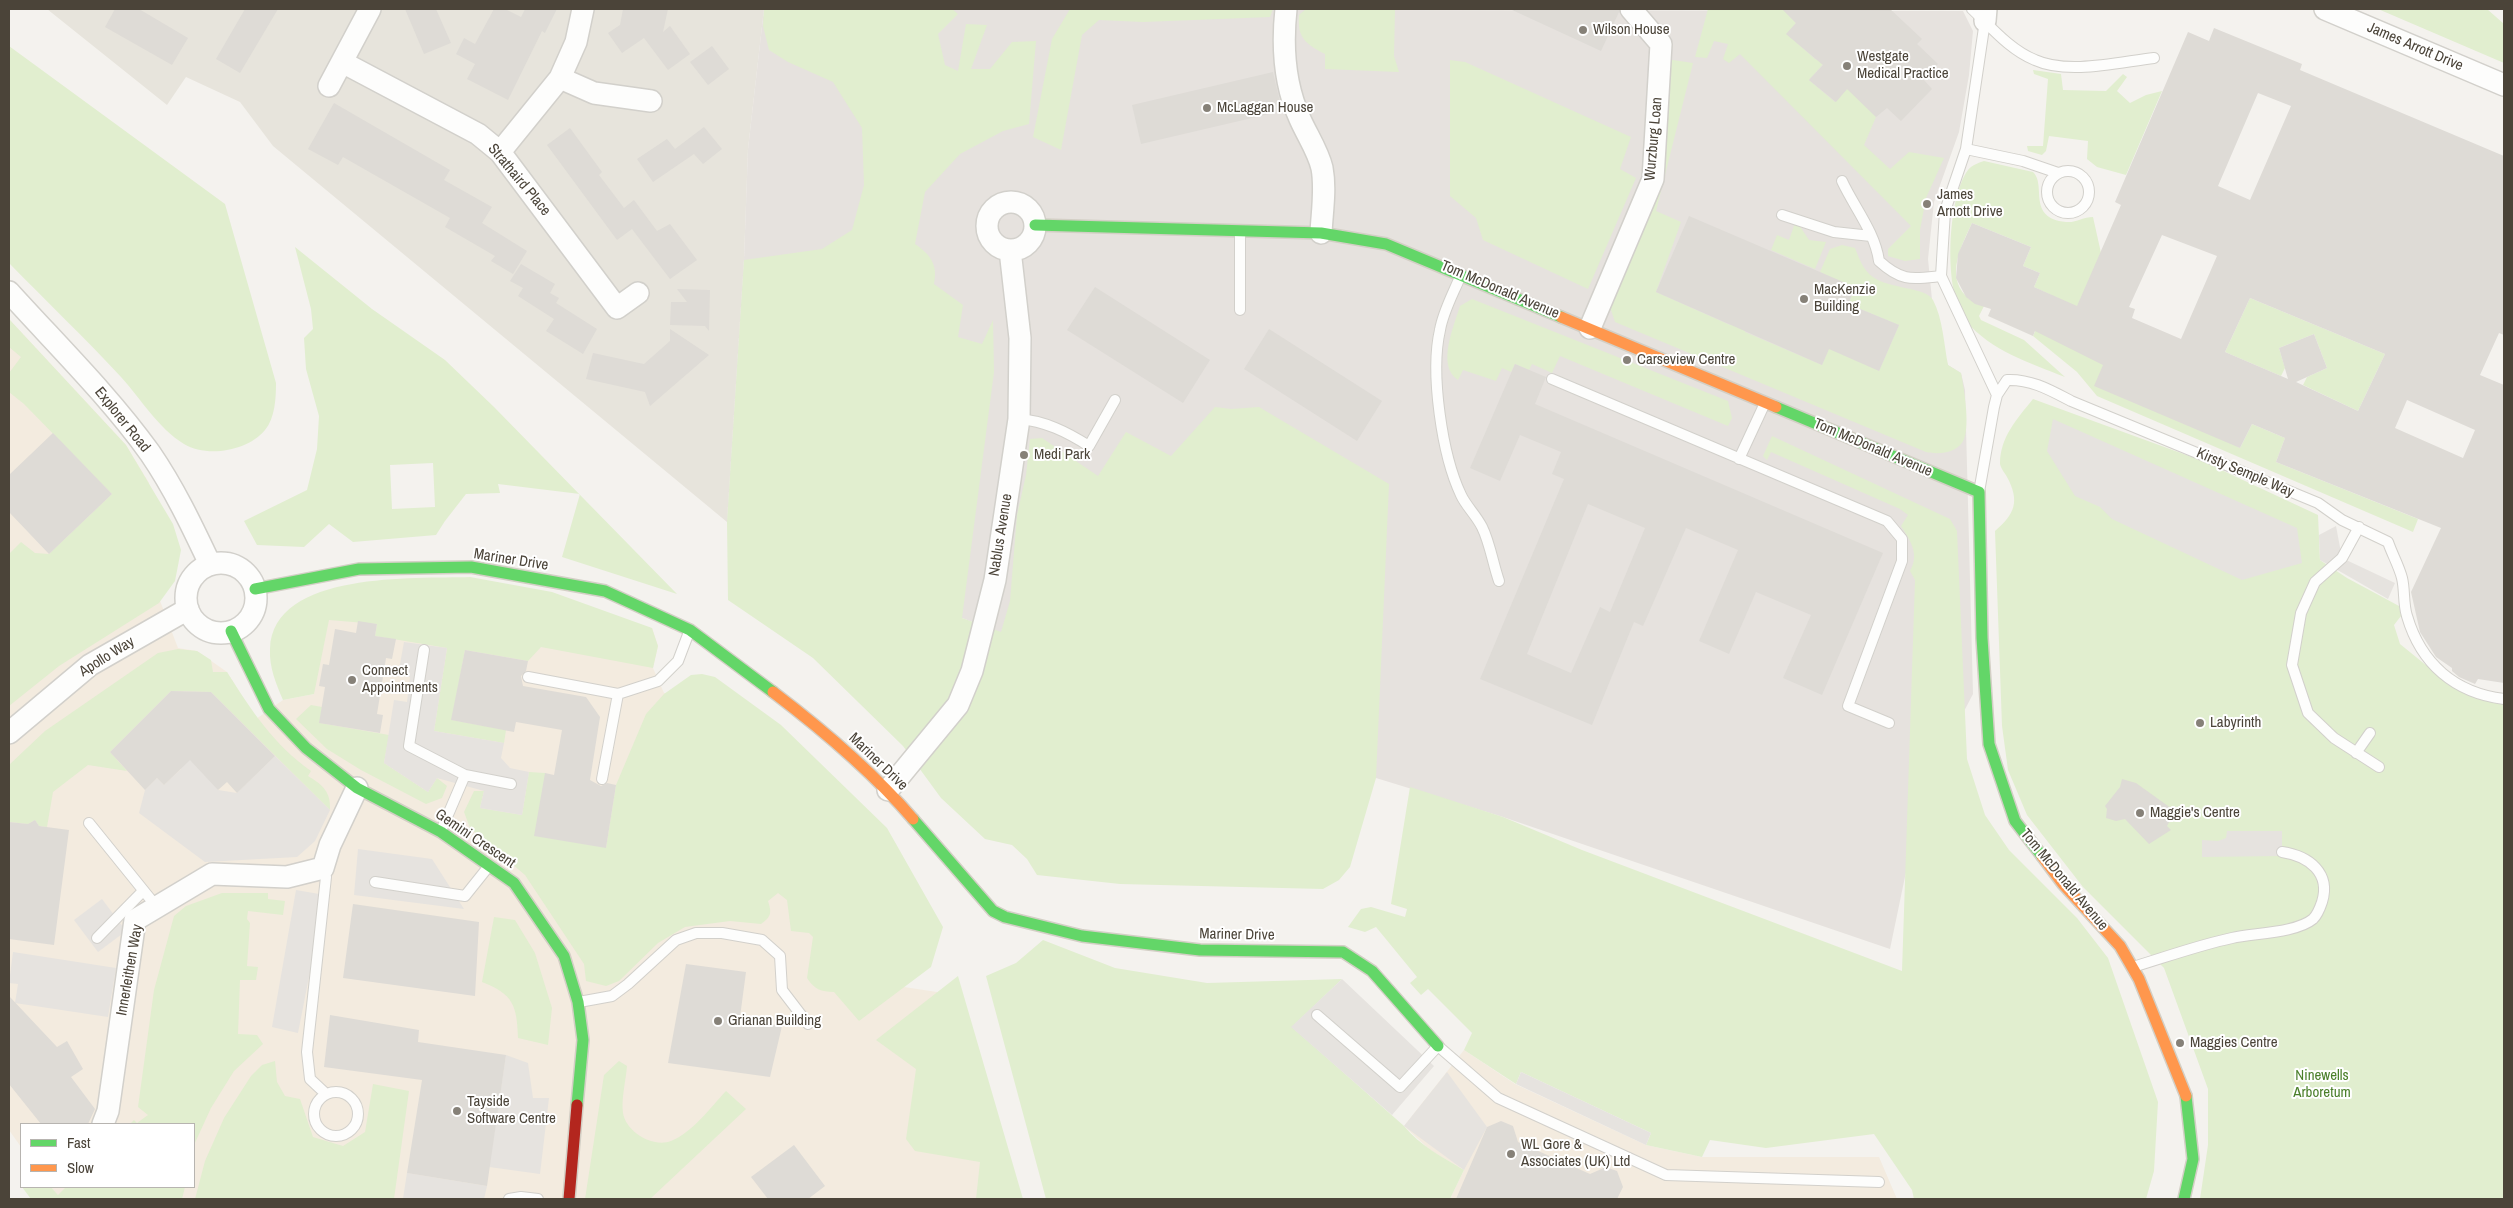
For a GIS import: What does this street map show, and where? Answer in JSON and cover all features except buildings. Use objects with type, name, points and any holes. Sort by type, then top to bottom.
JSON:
[{"type":"street","points":[[329,86],[370,9]]},
{"type":"street","points":[[500,152],[560,78],[576,42],[583,9]]},
{"type":"street","points":[[1286,9],[1284,31],[1287,82],[1299,116],[1322,167],[1324,183],[1321,234]]},
{"type":"street","name":"Wurzburg Loan","points":[[1590,328],[1654,178],[1660,44],[1631,9]]},
{"type":"street","name":"James Arrott Drive","points":[[2326,9],[2504,85]]},
{"type":"street","name":"Strathaird Place","points":[[342,62],[478,134],[500,152],[617,308],[638,292]]},
{"type":"street","points":[[560,78],[594,93],[651,101]]},
{"type":"street","points":[[1004,203],[1020,203],[1032,214],[1035,225],[1034,232],[1023,247],[1010,250],[1002,248],[989,236],[987,220],[996,206],[1004,203]]},
{"type":"street","name":"Tom McDonald Avenue","points":[[1035,225],[1321,234],[1386,244],[1461,273],[1979,492],[1982,638],[1989,744],[2015,821],[2063,884],[2120,946],[2140,979],[2188,1102],[2192,1159],[2184,1199]]},
{"type":"street","name":"Nablus Avenue","points":[[888,790],[958,705],[972,671],[995,580],[1019,419],[1020,338],[1010,250]]},
{"type":"street","name":"Explorer Road","points":[[9,292],[98,389],[150,454],[187,516],[210,564]]},
{"type":"street","points":[[224,562],[238,566],[249,576],[255,589],[254,610],[249,620],[241,627],[231,631],[210,631],[197,622],[188,609],[186,596],[190,582],[198,571],[210,564],[224,562]]},
{"type":"street","name":"Mariner Drive","points":[[255,589],[359,569],[471,567],[605,591],[690,630],[814,723],[888,790],[993,911],[1082,936],[1200,950],[1343,952],[1372,971],[1438,1046]]},
{"type":"street","name":"Apollo Way","points":[[9,733],[90,665],[188,609]]},
{"type":"street","name":"Gemini Crescent","points":[[231,631],[269,709],[306,748],[357,788],[441,832],[514,883],[564,956],[578,1002],[583,1040],[569,1199]]},
{"type":"street","points":[[323,868],[330,845],[357,788]]},
{"type":"street","name":"Innerleithen Way","points":[[103,1123],[108,1111],[135,920],[150,899],[212,874],[287,877],[323,868]]},
{"type":"lane","points":[[1981,13],[2012,47],[2036,61],[2060,66],[2085,66],[2154,58]]},
{"type":"lane","points":[[1979,492],[1997,396],[1941,276],[1946,211],[1966,149],[1981,13]]},
{"type":"lane","points":[[1966,149],[2023,161],[2058,173],[2072,172],[2084,179],[2088,192],[2087,199],[2078,210],[2072,212],[2059,211],[2049,202],[2047,196],[2049,182],[2058,173]]},
{"type":"lane","points":[[1842,180],[1877,249],[1879,261],[1899,277],[1910,279],[1941,276]]},
{"type":"lane","points":[[1782,215],[1834,232],[1871,236]]},
{"type":"lane","points":[[1240,232],[1240,310]]},
{"type":"lane","points":[[1461,273],[1440,330],[1437,359],[1440,406],[1446,448],[1452,471],[1461,496],[1482,527],[1499,581]]},
{"type":"lane","points":[[1552,379],[1887,521],[1902,539],[1902,562],[1848,706],[1889,723]]},
{"type":"lane","name":"Kirsty Semple Way","points":[[1997,396],[2008,380],[2022,379],[2318,503],[2342,520],[2388,542],[2402,577],[2407,615],[2426,658],[2453,682],[2481,696],[2504,699]]},
{"type":"lane","points":[[1019,419],[1033,420],[1069,433],[1089,446],[1115,400]]},
{"type":"lane","points":[[1739,459],[1766,402]]},
{"type":"lane","points":[[2359,527],[2342,558],[2315,582],[2301,613],[2292,665],[2308,713],[2334,738],[2379,767]]},
{"type":"lane","points":[[528,677],[618,694],[658,682],[678,661],[690,630]]},
{"type":"lane","points":[[424,650],[409,746],[465,775],[511,784]]},
{"type":"lane","points":[[602,779],[618,694]]},
{"type":"lane","points":[[2356,753],[2370,733]]},
{"type":"lane","points":[[441,832],[465,775]]},
{"type":"lane","points":[[88,823],[150,899],[96,938]]},
{"type":"lane","points":[[2132,967],[2231,938],[2300,926],[2313,918],[2319,911],[2326,891],[2319,870],[2297,854],[2282,852]]},
{"type":"lane","points":[[375,882],[465,896],[490,866]]},
{"type":"lane","points":[[323,868],[326,877],[307,1052],[310,1079],[326,1094]]},
{"type":"lane","points":[[578,1002],[612,996],[628,984],[676,940],[696,933],[722,933],[762,940],[780,956],[782,990],[808,1024]]},
{"type":"lane","points":[[1318,1016],[1400,1086],[1438,1046],[1498,1098],[1666,1175],[1879,1182]]},
{"type":"lane","points":[[340,1092],[347,1095],[353,1100],[358,1110],[355,1126],[342,1136],[326,1134],[315,1123],[315,1105],[326,1094],[340,1092]]},
{"type":"lane","points":[[509,1199],[521,1197],[538,1199]]},
{"type":"shaded area","points":[[47,9],[764,9],[748,149],[744,260],[727,522],[273,146],[240,102],[186,77],[167,105]]},
{"type":"shaded area","points":[[764,9],[1963,11],[1973,31],[1969,75],[1959,132],[1934,202],[1928,259],[1935,330],[1948,365],[1961,373],[1965,390],[1973,694],[1923,790],[1890,949],[1503,817],[1376,778],[962,618],[727,522],[744,260],[748,149]]},
{"type":"shaded area","points":[[9,319],[126,445],[149,483],[136,538],[178,648],[197,651],[227,672],[256,719],[283,700],[314,694],[315,613],[652,628],[658,646],[653,668],[664,693],[696,694],[904,987],[937,992],[1014,1199],[61,1199],[52,1188],[195,1188],[195,1123],[20,1123],[20,1146],[9,1130]]},
{"type":"shaded area","points":[[2053,419],[2297,528],[2302,563],[2242,580],[2112,519],[2100,507],[2075,496],[2047,451]]},
{"type":"shaded area","points":[[2336,526],[2342,558],[2395,583],[2388,599],[2320,560],[2319,535]]},
{"type":"shaded area","points":[[404,642],[447,648],[434,731],[504,743],[501,758],[510,768],[529,772],[522,815],[480,808],[484,791],[437,778],[428,792],[384,763],[394,700],[407,702],[410,677],[398,675]]},
{"type":"shaded area","points":[[275,756],[330,810],[315,841],[297,857],[205,862],[139,813],[145,790],[157,778],[164,785],[181,769],[181,758],[202,759],[218,790],[237,793]]},
{"type":"shaded area","points":[[2227,831],[2282,831],[2282,856],[2202,857],[2202,840],[2218,841],[2226,838]]},
{"type":"shaded area","points":[[358,849],[432,859],[464,909],[354,895]]},
{"type":"shaded area","points":[[296,890],[325,895],[298,1033],[272,1027]]},
{"type":"shaded area","points":[[102,899],[126,931],[98,952],[74,920]]},
{"type":"shaded area","points":[[13,952],[116,968],[108,1017],[15,1003],[18,984],[9,983]]},
{"type":"shaded area","points":[[1342,979],[1434,1066],[1392,1115],[1291,1027]]},
{"type":"shaded area","points":[[1464,1050],[1515,1084],[1646,1145],[1702,1157],[1879,1157],[1897,1199],[1450,1199],[1464,1170],[1430,1150],[1404,1126]]},
{"type":"shaded area","points":[[506,1055],[528,1063],[533,1098],[549,1098],[540,1174],[489,1167]]},
{"type":"shaded area","points":[[1447,1072],[1487,1127],[1464,1170],[1404,1126]]},
{"type":"shaded area","points":[[1521,1072],[1651,1133],[1646,1145],[1516,1084]]},
{"type":"shaded area","points":[[407,1173],[487,1186],[484,1199],[403,1199]]},
{"type":"green space","points":[[764,9],[952,9],[958,14],[938,34],[945,65],[958,71],[966,24],[987,25],[971,69],[990,69],[1012,42],[1036,41],[1029,124],[1003,131],[960,154],[925,192],[915,244],[932,261],[935,271],[934,284],[963,305],[958,337],[982,344],[993,320],[994,372],[962,618],[1001,632],[1010,601],[1017,515],[1026,475],[1030,439],[1042,438],[1098,476],[1126,432],[1171,456],[1215,407],[1231,409],[1259,407],[1389,484],[1376,778],[1350,867],[1339,880],[1323,889],[1120,884],[1037,875],[1027,859],[1012,845],[985,839],[941,798],[903,746],[813,658],[728,600],[727,522],[744,260],[822,249],[852,230],[864,185],[862,128],[833,82],[788,62],[769,50],[763,26]]},
{"type":"green space","points":[[1070,9],[1273,9],[1270,17],[1143,22],[1099,20],[1082,35],[1061,150],[1033,137],[1052,39]]},
{"type":"green space","points":[[1306,9],[1395,9],[1394,56],[1399,72],[1325,69],[1325,54],[1313,47],[1301,35],[1299,15]]},
{"type":"green space","points":[[1708,9],[1785,9],[1796,23],[1787,34],[1815,59],[1824,63],[1809,80],[1835,102],[1849,87],[1876,117],[1864,145],[1890,169],[1909,152],[1944,158],[1926,198],[1920,230],[1920,259],[1905,261],[1888,256],[1888,249],[1911,226],[1740,54],[1729,63],[1723,59],[1728,44],[1714,41],[1707,58],[1695,57]]},
{"type":"green space","points":[[2378,9],[2487,9],[2504,24],[2504,63]]},
{"type":"green space","points":[[9,46],[225,204],[276,383],[271,420],[258,437],[248,443],[227,450],[204,451],[184,444],[158,422],[107,362],[9,263]]},
{"type":"green space","points":[[1666,59],[1693,63],[1656,211],[1681,222],[1656,292],[1730,325],[1746,287],[1745,332],[1822,365],[1836,332],[1879,371],[1899,325],[1853,306],[1845,321],[1842,319],[1855,288],[1820,272],[1830,249],[1842,245],[1855,248],[1864,267],[1873,277],[1888,284],[1923,293],[1933,300],[1941,324],[1948,365],[1961,373],[1966,406],[1966,433],[1958,447],[1942,453],[1926,452],[1615,322],[1609,304],[1657,184]]},
{"type":"green space","points":[[1450,60],[1465,62],[1631,137],[1620,169],[1636,178],[1588,289],[1483,240],[1476,218],[1450,196]]},
{"type":"green space","points":[[2033,70],[2061,74],[2063,90],[2106,91],[2123,74],[2127,77],[2117,91],[2130,103],[2146,95],[2162,91],[2126,175],[2097,167],[2087,159],[2088,141],[2049,136],[2046,151],[2042,155],[2028,151],[2027,146],[2043,146],[2048,79],[2034,74]]},
{"type":"green space","points":[[1984,161],[2033,172],[2037,178],[2042,208],[2046,214],[2054,219],[2070,222],[2093,217],[2101,253],[2104,364],[2240,448],[2252,424],[2285,438],[2276,462],[2418,519],[2413,532],[2097,396],[2077,372],[2033,336],[2051,295],[2034,287],[2040,273],[2023,266],[2031,247],[1972,223],[1957,260],[1957,279],[1960,288],[1970,299],[1984,306],[1979,316],[1981,320],[2024,340],[2065,377],[2012,355],[1976,331],[1966,321],[1959,308],[1954,290],[1950,246],[1952,223],[1961,183],[1970,168]]},
{"type":"green space","points":[[1795,223],[1799,225],[1809,240],[1826,242],[1815,269],[1771,250],[1777,235],[1789,240]]},
{"type":"green space","points":[[295,247],[372,309],[445,360],[579,494],[498,484],[500,493],[466,494],[436,535],[353,542],[329,524],[304,547],[257,545],[244,521],[307,490],[317,449],[319,416],[306,369],[304,338],[313,329],[311,309]],"holes":[[[433,463],[435,507],[392,509],[390,465]]]},
{"type":"green space","points":[[2250,298],[2385,354],[2358,411],[2303,385],[2307,377],[2327,368],[2314,334],[2279,348],[2285,368],[2281,376],[2225,352]]},
{"type":"green space","points":[[1472,299],[1728,401],[1732,418],[1728,426],[1560,356],[1552,373],[1532,364],[1529,370],[1515,364],[1511,372],[1502,368],[1496,381],[1463,370],[1458,380],[1452,374],[1448,365],[1448,345],[1460,306]]},
{"type":"green space","points":[[9,319],[126,445],[173,524],[181,550],[175,581],[159,603],[59,666],[9,706],[9,554],[21,542],[35,553],[49,554],[112,494],[24,404],[9,392],[9,373],[21,357],[9,347]]},
{"type":"green space","name":"Ninewells Arboretum","points":[[2033,399],[2200,460],[2318,515],[2320,560],[2347,578],[2399,606],[2401,616],[2394,625],[2400,644],[2443,679],[2479,699],[2504,702],[2504,1199],[2200,1199],[2208,1145],[2208,1089],[2164,968],[2083,887],[2027,815],[2008,770],[2002,726],[1995,531],[2011,513],[2014,500],[2011,486],[2000,464],[2003,445],[2010,429]]},
{"type":"green space","points":[[1772,436],[1950,519],[1957,531],[1967,759],[1985,815],[2009,850],[2077,918],[2108,958],[2158,1102],[2154,1171],[2146,1199],[1914,1199],[1912,1190],[1874,1134],[1766,1148],[1710,1140],[1702,1157],[1646,1145],[1651,1133],[1521,1072],[1516,1084],[1464,1050],[1472,1033],[1428,989],[1421,995],[1410,983],[1417,977],[1376,927],[1365,932],[1348,927],[1361,909],[1371,907],[1405,917],[1407,909],[1391,904],[1410,787],[1503,817],[1582,850],[1902,971],[1915,580],[1910,571],[1914,559],[1913,547],[1901,526],[1908,515],[1900,509],[1771,452],[1767,460],[1763,456]]},
{"type":"green space","points":[[580,495],[677,594],[562,557]]},
{"type":"green space","points":[[470,577],[552,592],[652,628],[658,646],[653,668],[541,647],[528,661],[465,650],[452,720],[506,730],[504,743],[434,731],[447,648],[375,636],[377,624],[329,620],[314,694],[283,700],[272,669],[270,649],[277,623],[295,605],[320,592],[351,584],[416,578]]},
{"type":"green space","points":[[178,649],[197,651],[211,660],[213,672],[227,672],[245,700],[274,738],[311,771],[308,776],[325,790],[329,798],[330,810],[211,692],[171,691],[110,752],[127,771],[88,765],[53,792],[47,827],[39,826],[35,820],[28,824],[9,822],[9,765],[45,731],[158,653]]},
{"type":"green space","points":[[702,674],[715,677],[781,725],[887,828],[943,927],[931,967],[859,1021],[834,992],[818,989],[807,978],[813,937],[809,933],[791,931],[787,900],[778,893],[768,901],[770,914],[761,924],[730,921],[685,927],[658,943],[619,981],[606,986],[586,981],[584,964],[525,875],[470,828],[464,812],[474,791],[484,791],[480,808],[522,815],[529,772],[545,773],[606,848],[616,785],[646,714],[664,694],[691,675]]},
{"type":"green space","points":[[311,705],[322,707],[320,723],[389,735],[384,763],[428,792],[437,778],[447,786],[442,798],[426,804],[361,770],[327,749],[296,719]]},
{"type":"green space","points":[[222,893],[268,893],[268,899],[285,901],[283,915],[248,911],[247,919],[250,923],[247,966],[258,967],[256,980],[240,980],[238,1034],[257,1035],[263,1044],[234,1071],[211,1108],[195,1143],[195,1123],[137,1123],[148,1115],[138,1107],[154,990],[174,916],[186,906]]},
{"type":"green space","points":[[494,917],[515,920],[535,953],[552,1008],[548,1045],[518,1038],[516,1017],[511,1002],[501,991],[482,982]]},
{"type":"green space","points":[[1043,940],[1115,968],[1207,983],[1342,979],[1292,1027],[1417,1139],[1432,1151],[1464,1170],[1450,1199],[1046,1199],[986,976],[1016,963]]},
{"type":"green space","points":[[958,976],[1023,1199],[976,1199],[980,1162],[915,1151],[906,1139],[916,1069],[876,1040]]},
{"type":"green space","points":[[275,1061],[277,1082],[285,1096],[300,1099],[313,1137],[343,1146],[365,1132],[373,1084],[409,1091],[394,1199],[195,1199],[205,1161],[224,1118],[251,1076],[262,1065]]},
{"type":"green space","points":[[619,1061],[627,1066],[623,1102],[625,1120],[641,1137],[664,1143],[679,1137],[701,1119],[726,1091],[746,1109],[650,1199],[585,1199],[604,1075]]},
{"type":"green space","points":[[23,1188],[52,1188],[58,1195],[65,1188],[185,1188],[182,1199],[31,1199]]},
{"type":"traffic: fast","points":[[1035,225],[1321,233],[1386,244],[1561,317]]},
{"type":"traffic: fast","points":[[1776,407],[1979,492],[1982,638],[1989,744],[2015,821],[2042,856]]},
{"type":"traffic: fast","points":[[255,589],[359,569],[471,567],[605,591],[690,630],[773,692]]},
{"type":"traffic: fast","points":[[231,631],[269,709],[306,748],[357,788],[441,832],[514,883],[564,956],[578,1002],[583,1040],[577,1105]]},
{"type":"traffic: fast","points":[[913,819],[993,911],[1005,917],[1082,936],[1200,950],[1343,952],[1372,971],[1438,1046]]},
{"type":"traffic: fast","points":[[2184,1199],[2193,1159],[2186,1096]]},
{"type":"traffic: slow","points":[[1561,317],[1776,407]]},
{"type":"traffic: slow","points":[[773,692],[846,752],[881,784],[913,819]]},
{"type":"traffic: slow","points":[[2042,856],[2063,884],[2120,946],[2139,979],[2186,1096]]},
{"type":"traffic: jam","points":[[569,1199],[577,1105]]},
{"type":"place","name":"Wilson House","points":[[1583,30]]},
{"type":"place","name":"Westgate Medical Practice","points":[[1847,66]]},
{"type":"place","name":"McLaggan House","points":[[1207,108]]},
{"type":"place","name":"James Arnott Drive","points":[[1927,204]]},
{"type":"place","name":"MacKenzie Building","points":[[1804,299]]},
{"type":"place","name":"Carseview Centre","points":[[1627,360]]},
{"type":"place","name":"Medi Park","points":[[1024,455]]},
{"type":"place","name":"Connect Appointments","points":[[352,680]]},
{"type":"place","name":"Labyrinth","points":[[2200,723]]},
{"type":"place","name":"Maggie's Centre","points":[[2140,813]]},
{"type":"place","name":"Grianan Building","points":[[718,1021]]},
{"type":"place","name":"Maggies Centre","points":[[2180,1043]]},
{"type":"place","name":"Tayside Software Centre","points":[[457,1111]]},
{"type":"place","name":"WL Gore & Associates (UK) Ltd","points":[[1511,1154]]}]
